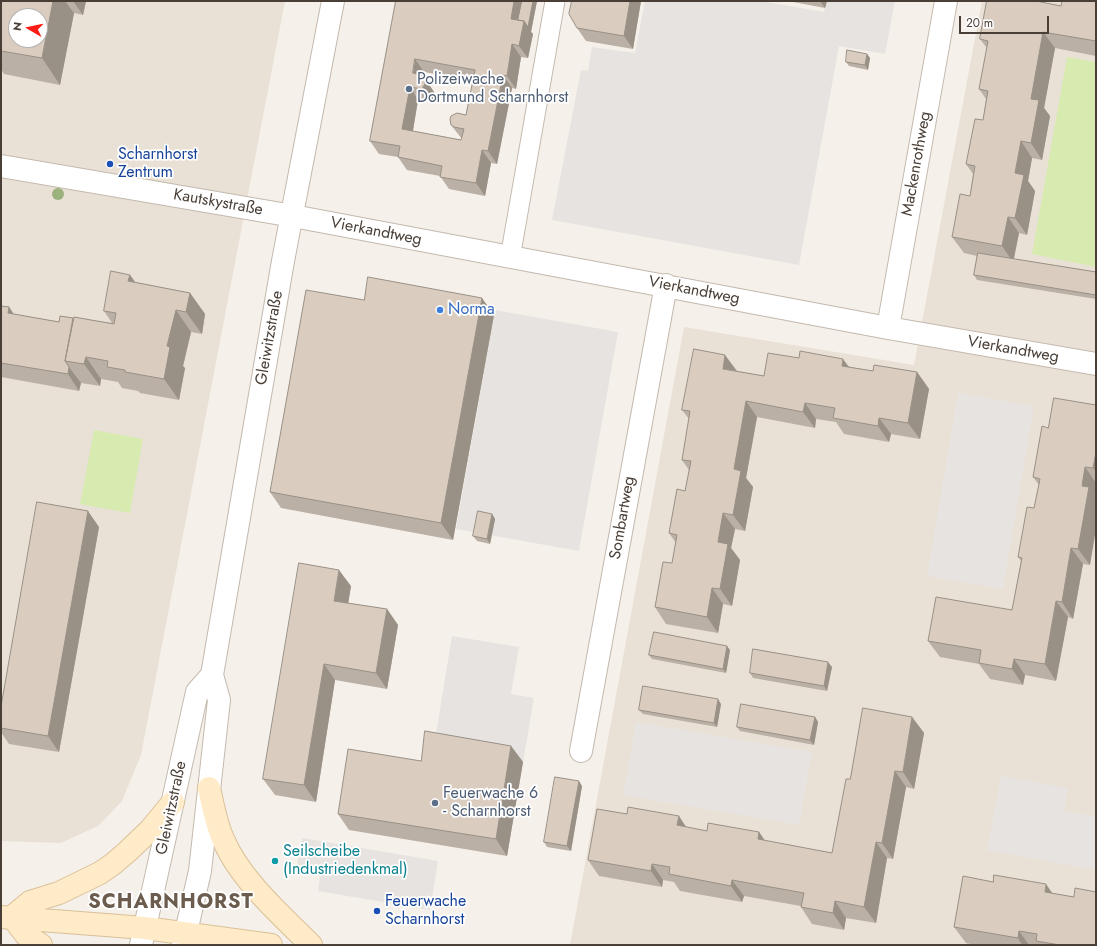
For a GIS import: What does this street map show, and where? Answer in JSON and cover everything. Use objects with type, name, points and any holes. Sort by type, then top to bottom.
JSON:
[{"type":"main road","points":[[209,788],[223,841],[237,867],[257,890],[311,945]]},
{"type":"main road","points":[[6,917],[30,902],[59,893],[113,864],[150,830],[173,802]]},
{"type":"main road","points":[[6,917],[143,936],[271,945]]},
{"type":"main road","points":[[6,917],[26,935],[41,945]]},
{"type":"street","name":"Gleiwitzstraße","points":[[184,939],[200,871],[209,788],[218,700],[212,675],[283,261],[293,216],[333,1]]},
{"type":"street","points":[[510,258],[555,1]]},
{"type":"street","name":"Mackenrothweg","points":[[888,328],[946,1]]},
{"type":"street","name":"Kautskystraße","points":[[1,166],[293,216]]},
{"type":"street","name":"Vierkandtweg","points":[[293,216],[888,328],[1096,364]]},
{"type":"street","name":"Sombartweg","points":[[581,751],[666,285]]},
{"type":"street","name":"Gleiwitzstraße","points":[[143,936],[197,692],[212,675]]},
{"type":"shaded area","points":[[1,1],[285,1],[141,755],[122,801],[98,826],[61,843],[1,841]]},
{"type":"shaded area","points":[[645,1],[760,1],[824,12],[826,1],[895,1],[885,54],[839,46],[799,265],[552,220],[581,70],[588,71],[592,47],[635,53]]},
{"type":"shaded area","points":[[982,1],[1096,1],[1096,945],[570,945],[684,327],[914,365]]},
{"type":"shaded area","points":[[495,310],[618,332],[579,551],[456,529]]},
{"type":"shaded area","points":[[958,393],[1034,406],[1003,589],[927,576]]},
{"type":"shaded area","points":[[452,636],[519,647],[511,694],[534,698],[523,762],[434,746]]},
{"type":"shaded area","points":[[636,722],[812,752],[799,825],[623,795]]},
{"type":"shaded area","points":[[1001,776],[1068,788],[1064,811],[1094,816],[1096,809],[1096,870],[987,850]]},
{"type":"shaded area","points":[[302,838],[438,861],[430,910],[318,891],[321,871],[297,867]]},
{"type":"green space","points":[[1067,57],[1096,62],[1096,267],[1032,254]]},
{"type":"green space","points":[[94,430],[143,439],[130,513],[80,504]]},
{"type":"building","points":[[1,1],[53,1],[48,27],[48,8],[8,8],[8,48],[44,48],[42,58],[1,51]]},
{"type":"building","points":[[396,1],[514,1],[511,19],[524,21],[519,46],[512,44],[507,76],[503,75],[488,151],[482,150],[476,183],[440,177],[442,166],[398,157],[400,146],[370,141]],"holes":[[[415,59],[475,70],[466,115],[457,113],[451,116],[450,119],[451,125],[464,129],[461,140],[402,129],[410,87],[422,89],[425,84],[425,79],[421,75],[413,73]]]},
{"type":"building","points":[[522,1],[533,1],[528,27],[524,21],[518,20]]},
{"type":"building","points":[[572,1],[630,1],[624,36],[577,28],[569,14]]},
{"type":"building","points":[[987,1],[1036,1],[1061,6],[1062,1],[1096,1],[1096,41],[1043,32],[1031,99],[1039,100],[1031,143],[1021,141],[1015,173],[1024,175],[1015,218],[1008,217],[1002,246],[952,237],[960,194],[970,196],[975,166],[966,164],[975,119],[983,120],[988,91],[979,89],[988,41],[980,39]]},
{"type":"building","points":[[847,50],[867,54],[865,65],[846,62]]},
{"type":"building","points":[[978,253],[1096,272],[1096,295],[974,275]]},
{"type":"building","points":[[111,271],[130,275],[128,281],[190,293],[186,312],[176,310],[167,346],[170,347],[164,379],[107,367],[108,361],[86,357],[84,364],[65,361],[74,317],[114,324],[116,313],[104,311]]},
{"type":"building","points":[[368,277],[482,298],[441,523],[270,492],[306,290],[364,300]]},
{"type":"building","points":[[1,306],[9,307],[8,313],[59,322],[60,316],[73,318],[65,361],[69,367],[68,374],[1,363]]},
{"type":"building","points":[[694,349],[725,355],[723,369],[764,376],[768,353],[799,358],[800,351],[843,359],[842,366],[873,371],[874,365],[917,372],[908,423],[879,418],[878,426],[833,418],[835,408],[805,403],[803,412],[746,401],[734,469],[741,471],[733,515],[723,513],[718,542],[728,544],[720,589],[712,588],[707,617],[655,607],[663,562],[672,563],[677,535],[669,533],[677,489],[685,491],[691,461],[682,460],[690,411],[682,410]]},
{"type":"building","points":[[1054,398],[1096,405],[1096,452],[1093,468],[1085,467],[1082,486],[1089,487],[1078,549],[1071,548],[1062,602],[1056,601],[1045,664],[1014,659],[1012,669],[979,663],[981,650],[928,641],[936,597],[1012,610],[1022,558],[1018,557],[1027,507],[1034,508],[1040,479],[1033,477],[1042,426],[1048,428]]},
{"type":"building","points":[[37,502],[88,511],[48,736],[1,728],[1,707]]},
{"type":"building","points":[[478,511],[492,514],[487,539],[473,536]]},
{"type":"building","points":[[299,563],[339,570],[334,601],[387,609],[376,673],[324,664],[304,785],[263,779]]},
{"type":"building","points":[[654,632],[727,646],[723,669],[649,655]]},
{"type":"building","points":[[753,649],[828,662],[824,686],[750,673]]},
{"type":"building","points":[[643,686],[718,699],[714,723],[639,710]]},
{"type":"building","points":[[741,704],[815,717],[810,740],[737,727]]},
{"type":"building","points":[[863,708],[912,717],[903,772],[895,771],[882,843],[876,842],[864,907],[835,901],[833,913],[801,907],[804,893],[732,880],[731,886],[669,874],[670,867],[652,864],[651,871],[588,860],[597,809],[627,814],[628,807],[679,816],[677,825],[707,831],[708,823],[759,832],[758,839],[832,853],[846,779],[850,779]]},
{"type":"building","name":"Feuerwache 6 - Scharnhorst","points":[[425,731],[511,746],[496,839],[338,814],[348,749],[421,761]]},
{"type":"building","points":[[555,777],[579,781],[567,846],[544,842]]},
{"type":"building","points":[[994,875],[1046,884],[1045,892],[1074,897],[1075,888],[1096,892],[1096,945],[1060,945],[1036,941],[1037,934],[1019,931],[1018,938],[954,927],[963,876],[993,882]]},
{"type":"place","name":"Polizeiwache Dortmund Scharnhorst","points":[[409,89]]},
{"type":"place","name":"Scharnhorst Zentrum","points":[[110,164]]},
{"type":"place","name":"Norma","points":[[440,310]]},
{"type":"place","name":"Feuerwache 6 - Scharnhorst","points":[[435,803]]},
{"type":"place","name":"Seilscheibe (Industriedenkmal)","points":[[275,861]]},
{"type":"place","name":"Feuerwache Scharnhorst","points":[[377,911]]},
{"type":"district","name":"SCHARNHORST","points":[[171,903]]}]
